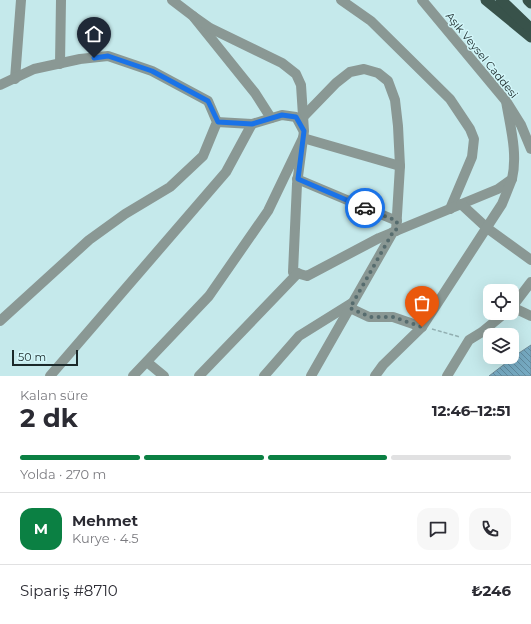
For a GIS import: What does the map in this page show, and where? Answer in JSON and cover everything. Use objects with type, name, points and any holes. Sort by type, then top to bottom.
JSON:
[{"type":"highway","points":[[486,0],[531,37]]},
{"type":"highway","points":[[501,0],[531,29]]},
{"type":"highway","points":[[528,0],[531,3]]},
{"type":"street","points":[[14,78],[20,0]]},
{"type":"street","points":[[60,64],[61,0]]},
{"type":"street","points":[[172,0],[210,28],[282,63],[296,74],[302,85],[304,116],[298,179],[293,272],[307,276],[395,228],[450,209],[498,189],[512,178]]},
{"type":"street","points":[[341,0],[371,21],[450,99],[470,129],[474,139],[472,157],[450,209]]},
{"type":"street","name":"Aşık Veysel Caddesi","points":[[422,0],[506,101],[521,125],[531,149]]},
{"type":"street","points":[[193,16],[255,93],[271,118]]},
{"type":"street","points":[[0,85],[34,69],[80,59],[108,56],[152,71],[208,101],[218,122],[203,156],[170,188],[125,214],[89,240],[0,321]]},
{"type":"street","points":[[304,116],[336,83],[350,72],[364,69],[378,73],[388,81],[395,100],[400,166],[395,228],[311,376]]},
{"type":"street","points":[[375,376],[422,327],[502,204],[512,178],[515,164],[506,101]]},
{"type":"street","points":[[133,376],[209,296],[268,210],[303,135],[296,117],[282,115],[252,124],[218,122]]},
{"type":"street","points":[[50,376],[226,172],[252,124]]},
{"type":"street","points":[[303,135],[400,166]]},
{"type":"street","points":[[298,179],[395,228]]},
{"type":"street","points":[[461,204],[486,228],[531,260]]},
{"type":"street","points":[[199,376],[298,273]]},
{"type":"street","points":[[519,298],[531,282]]},
{"type":"street","points":[[352,305],[370,317],[393,317],[422,327]]},
{"type":"street","points":[[264,376],[299,336],[352,305]]},
{"type":"street","points":[[519,310],[531,316]]},
{"type":"street","points":[[447,376],[469,340],[497,320]]},
{"type":"street","points":[[147,362],[164,376]]},
{"type":"path","points":[[422,327],[469,340]]},
{"type":"building","points":[[531,345],[531,376],[489,376],[505,364],[519,364],[519,353]]},
{"type":"way so far","points":[[365,208],[397,221],[396,231],[393,232],[350,308],[370,317],[393,317],[422,327]]},
{"type":"route","points":[[94,58],[108,56],[152,71],[208,101],[218,122],[252,124],[282,115],[296,117],[304,131],[298,179],[365,208]]}]
